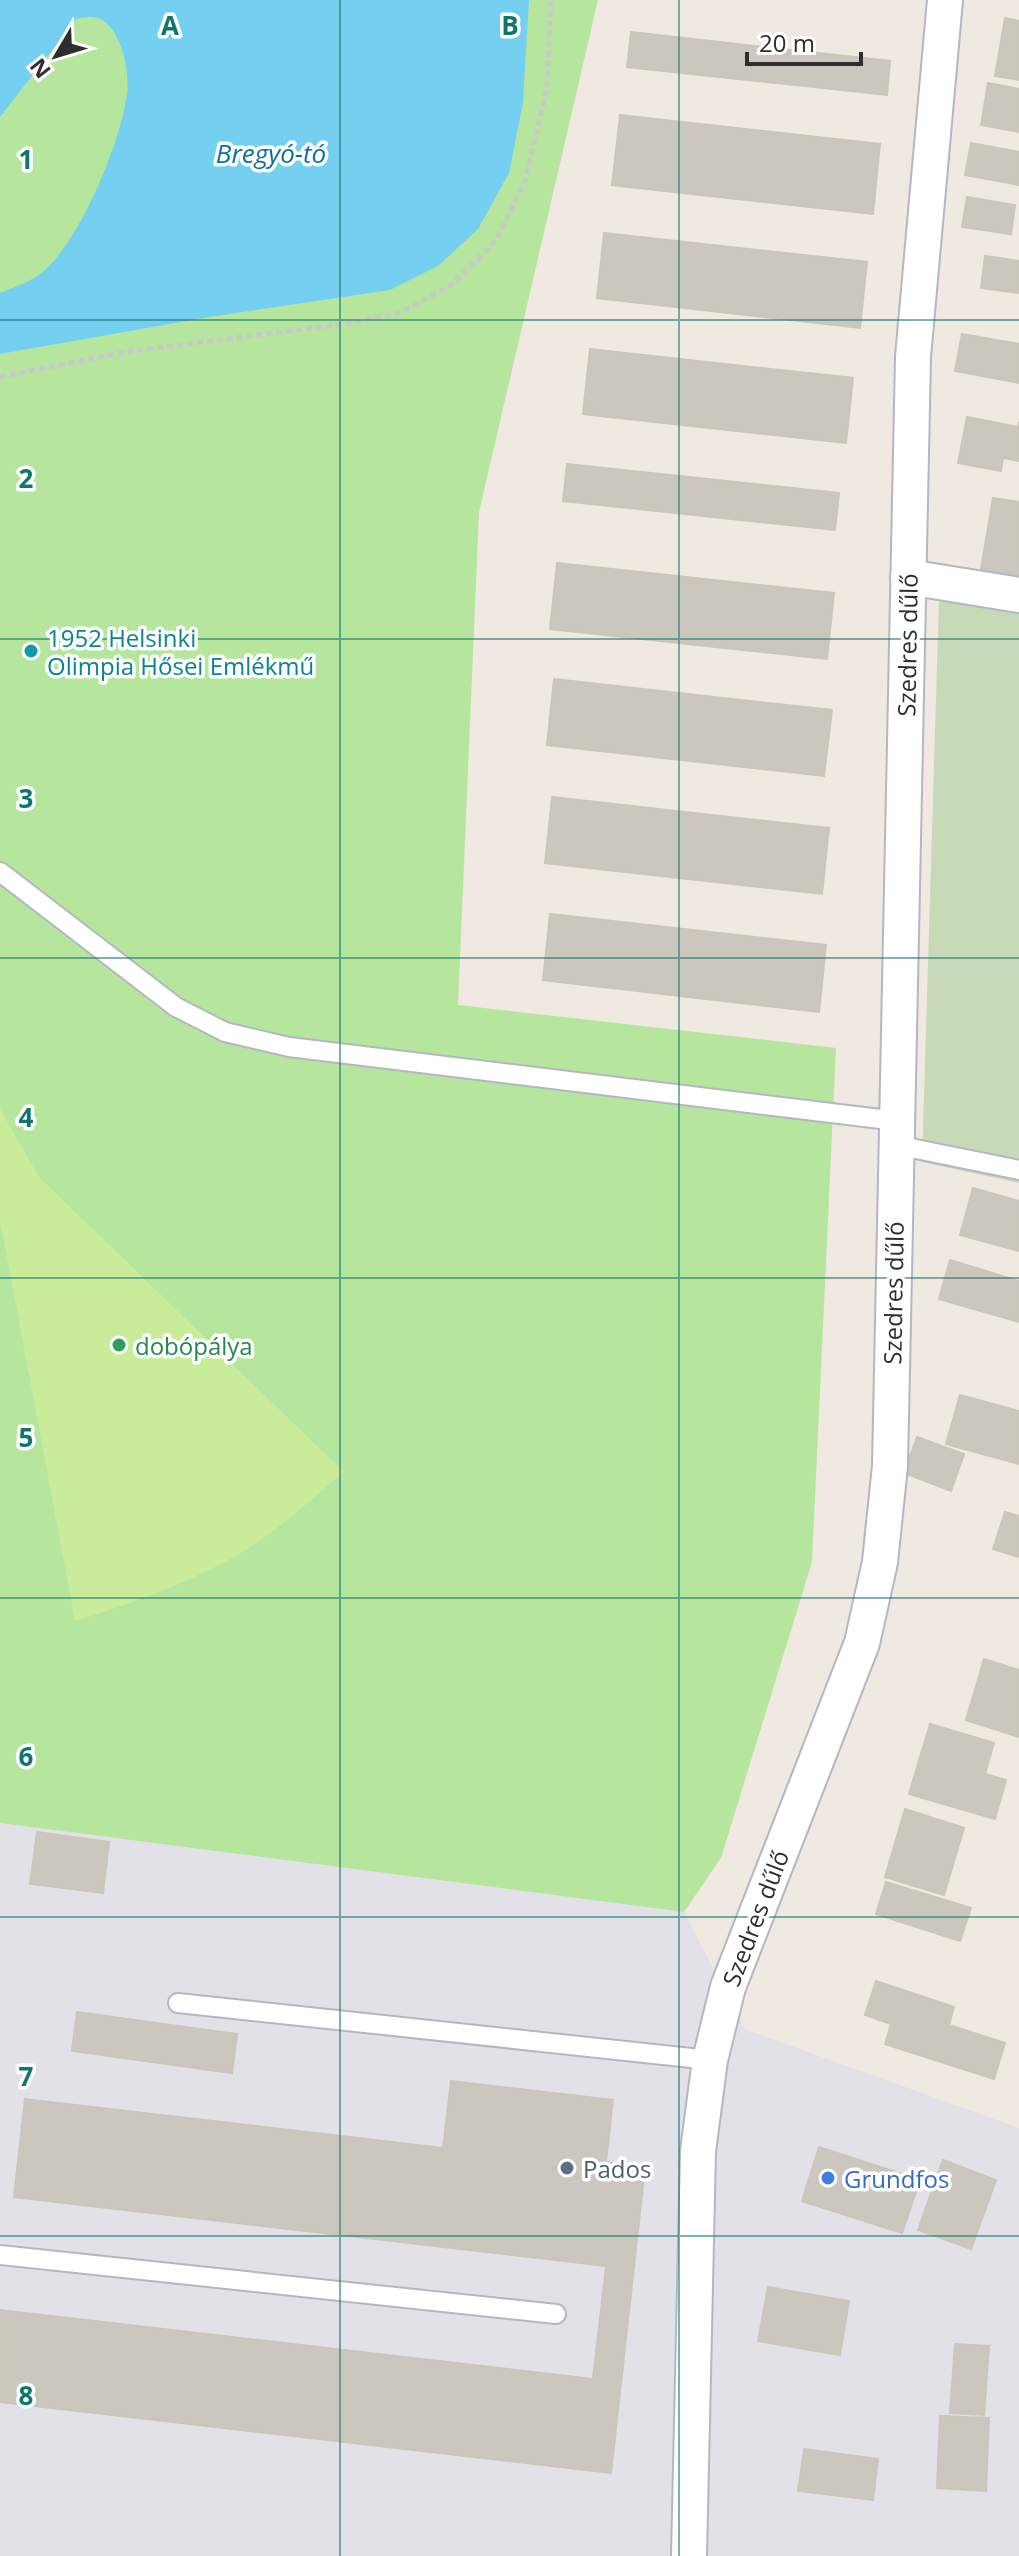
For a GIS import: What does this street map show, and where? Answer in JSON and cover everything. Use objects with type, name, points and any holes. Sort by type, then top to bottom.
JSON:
[{"type":"street","name":"Szedres dűlő","points":[[689,2556],[698,2151],[710,2060],[728,1987],[862,1643],[880,1562],[890,1466],[913,357],[945,0]]},
{"type":"street","points":[[908,577],[1019,595]]},
{"type":"lane","points":[[0,872],[176,1007],[225,1032],[289,1047],[896,1133],[1019,1170]]},
{"type":"lane","points":[[178,2003],[710,2060]]},
{"type":"lane","points":[[0,2255],[556,2314]]},
{"type":"path","points":[[0,377],[124,352],[343,324],[399,313],[450,286],[495,242],[525,181],[547,88],[551,0]]},
{"type":"shaded area","points":[[0,1823],[684,1912],[745,2029],[1019,2128],[1019,2556],[0,2556]]},
{"type":"green space","points":[[0,0],[598,0],[479,512],[458,1005],[836,1048],[812,1562],[721,1858],[684,1912],[0,1823]]},
{"type":"green space","points":[[939,599],[1019,613],[1019,1183],[922,1162]]},
{"type":"green space","name":"dobópálya","points":[[0,1109],[39,1177],[344,1472],[272,1532],[225,1562],[152,1595],[75,1621],[0,1219]]},
{"type":"water","name":"Bregyó-tó","points":[[0,0],[529,0],[523,102],[509,173],[478,229],[438,266],[390,290],[203,318],[0,354],[0,293],[40,275],[71,237],[96,192],[115,143],[128,85],[125,59],[109,25],[89,17],[76,19],[0,117]]},
{"type":"building","points":[[1005,18],[1019,21],[1019,80],[995,76]]},
{"type":"building","points":[[631,32],[890,61],[887,95],[627,67]]},
{"type":"building","points":[[988,83],[1019,89],[1019,132],[981,125]]},
{"type":"building","points":[[620,115],[880,144],[873,214],[612,185]]},
{"type":"building","points":[[971,143],[1019,152],[1019,185],[965,175]]},
{"type":"building","points":[[967,197],[1015,205],[1011,234],[962,227]]},
{"type":"building","points":[[604,233],[867,262],[860,328],[597,298]]},
{"type":"building","points":[[985,256],[1019,261],[1019,293],[981,288]]},
{"type":"building","points":[[962,334],[1019,344],[1019,383],[955,371]]},
{"type":"building","points":[[590,349],[853,378],[846,443],[583,414]]},
{"type":"building","points":[[967,417],[1018,427],[1019,422],[1019,461],[1003,458],[1001,471],[958,463]]},
{"type":"building","points":[[567,464],[839,493],[835,530],[563,501]]},
{"type":"building","points":[[993,498],[1019,502],[1019,575],[981,569]]},
{"type":"building","points":[[557,563],[834,593],[827,659],[550,629]]},
{"type":"building","points":[[554,679],[832,710],[824,776],[547,745]]},
{"type":"building","points":[[552,797],[829,828],[822,894],[545,863]]},
{"type":"building","points":[[550,914],[826,945],[819,1012],[543,980]]},
{"type":"building","points":[[973,1188],[1019,1201],[1019,1251],[960,1235]]},
{"type":"building","points":[[950,1260],[1019,1281],[1019,1322],[939,1299]]},
{"type":"building","points":[[960,1395],[1019,1411],[1019,1464],[946,1444]]},
{"type":"building","points":[[917,1437],[964,1454],[951,1491],[904,1473]]},
{"type":"building","points":[[1005,1512],[1019,1516],[1019,1557],[993,1549]]},
{"type":"building","points":[[984,1659],[1019,1670],[1019,1737],[966,1720]]},
{"type":"building","points":[[930,1724],[994,1743],[985,1774],[1006,1780],[995,1819],[909,1794]]},
{"type":"building","points":[[905,1809],[964,1828],[944,1895],[885,1877]]},
{"type":"building","points":[[37,1832],[109,1842],[103,1893],[30,1884]]},
{"type":"building","points":[[886,1882],[971,1908],[960,1941],[876,1914]]},
{"type":"building","points":[[876,1981],[954,2007],[949,2025],[1005,2043],[994,2079],[885,2044],[891,2024],[865,2015]]},
{"type":"building","points":[[77,2012],[237,2034],[232,2073],[72,2051]]},
{"type":"building","points":[[451,2081],[613,2100],[606,2162],[645,2167],[611,2473],[0,2402],[0,2310],[593,2379],[606,2266],[14,2197],[25,2099],[443,2148]]},
{"type":"building","points":[[819,2147],[920,2180],[902,2233],[802,2201]]},
{"type":"building","points":[[943,2160],[996,2180],[971,2249],[918,2230]]},
{"type":"building","points":[[768,2287],[849,2301],[840,2355],[758,2341]]},
{"type":"building","points":[[955,2344],[989,2346],[984,2415],[950,2413]]},
{"type":"building","points":[[940,2416],[989,2418],[986,2491],[937,2488]]},
{"type":"building","points":[[804,2449],[878,2459],[873,2500],[798,2491]]},
{"type":"place","name":"1952 Helsinki Olimpia Hősei Emlékmű","points":[[31,651]]},
{"type":"place","name":"dobópálya","points":[[119,1345]]},
{"type":"place","name":"Pados","points":[[567,2168]]},
{"type":"place","name":"Grundfos","points":[[828,2178]]}]
